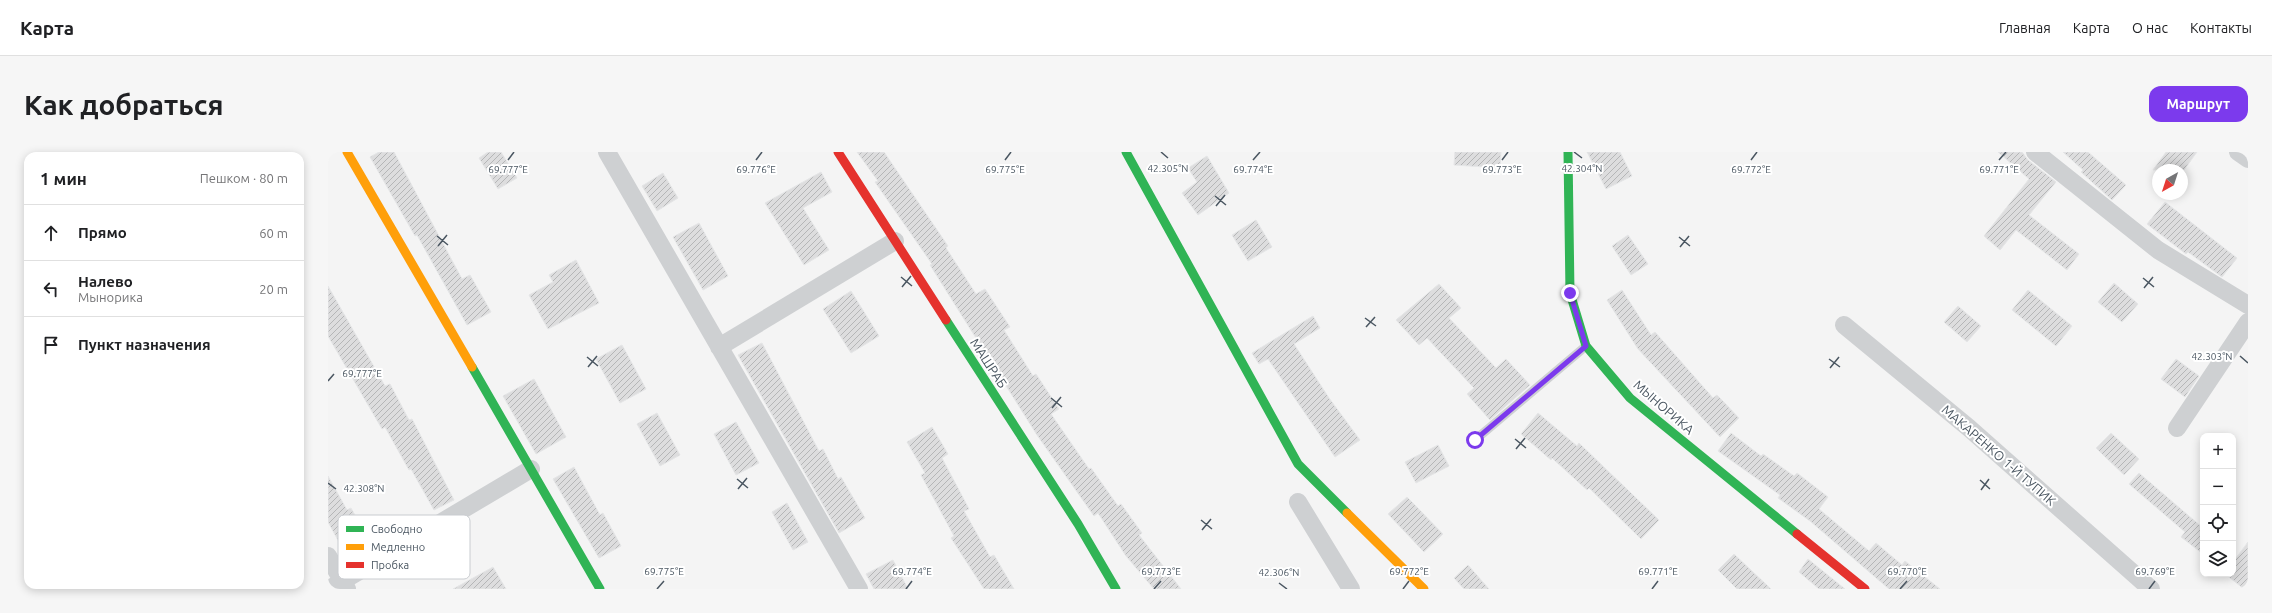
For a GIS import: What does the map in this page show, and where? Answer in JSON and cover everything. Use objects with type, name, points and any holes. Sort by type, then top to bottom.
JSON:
[{"type":"street","points":[[347,152],[600,589]]},
{"type":"street","points":[[607,152],[859,589]]},
{"type":"street","name":"МАШРАБ","points":[[838,152],[1078,524],[1116,589]]},
{"type":"street","points":[[1126,152],[1298,464],[1424,589]]},
{"type":"street","name":"МЫНОРИКА","points":[[1568,152],[1570,293],[1586,346],[1630,398],[1865,589]]},
{"type":"street","points":[[2036,152],[2158,250],[2248,305]]},
{"type":"street","points":[[2238,152],[2248,159]]},
{"type":"street","points":[[719,347],[895,241]]},
{"type":"street","points":[[2177,428],[2248,322]]},
{"type":"street","name":"МАКАРЕНКО 1-Й ТУПИК","points":[[1844,325],[1968,428],[2151,589]]},
{"type":"street","points":[[456,515],[531,469]]},
{"type":"street","points":[[1298,502],[1351,589]]},
{"type":"street","points":[[328,556],[340,586],[351,579]]},
{"type":"lane","points":[[1475,440],[1586,346]]},
{"type":"building","points":[[379,152],[394,152],[462,279],[470,275],[491,312],[467,325],[417,235],[415,236],[370,157]]},
{"type":"building","points":[[488,152],[501,152],[517,178],[498,189],[479,158]]},
{"type":"building","points":[[857,152],[884,152],[948,246],[946,248],[976,294],[985,289],[1010,327],[1004,330],[1033,376],[1036,374],[1059,409],[1051,414],[1089,469],[1091,468],[1118,506],[1121,504],[1142,533],[1139,535],[1181,589],[1154,589],[1126,556],[1098,513],[1094,516],[1037,435],[930,265],[932,264],[875,182],[878,181]]},
{"type":"building","points":[[1455,152],[1501,152],[1500,168],[1454,165]]},
{"type":"building","points":[[1587,152],[1620,152],[1632,176],[1606,189]]},
{"type":"building","points":[[1998,152],[2022,152],[2028,160],[2056,182],[2029,215],[2079,254],[2067,270],[2016,230],[2000,250],[1984,236],[2029,179]]},
{"type":"building","points":[[2063,152],[2088,152],[2126,185],[2112,200],[2081,172],[2083,170]]},
{"type":"building","points":[[2166,152],[2197,152],[2188,164],[2157,164]]},
{"type":"building","points":[[1207,156],[1229,193],[1198,215],[1182,193],[1197,182],[1188,168]]},
{"type":"building","points":[[821,172],[832,192],[803,208],[829,250],[804,265],[765,203]]},
{"type":"building","points":[[663,173],[678,198],[657,211],[642,186]]},
{"type":"building","points":[[2165,202],[2237,258],[2222,277],[2188,252],[2186,254],[2147,224]]},
{"type":"building","points":[[1256,220],[1272,247],[1248,261],[1232,235]]},
{"type":"building","points":[[699,223],[728,276],[703,290],[673,237]]},
{"type":"building","points":[[1628,235],[1648,264],[1631,275],[1612,246]]},
{"type":"building","points":[[576,260],[599,303],[548,329],[529,295],[553,282],[549,275]]},
{"type":"building","points":[[2114,283],[2138,304],[2122,322],[2098,302]]},
{"type":"building","points":[[1439,284],[1461,308],[1449,318],[1496,368],[1506,359],[1530,385],[1490,420],[1467,394],[1474,388],[1427,338],[1419,345],[1396,320]]},
{"type":"building","points":[[328,286],[385,386],[390,384],[409,420],[412,419],[454,500],[434,510],[385,427],[382,429],[328,336]]},
{"type":"building","points":[[1622,290],[1651,335],[1655,332],[1713,398],[1717,395],[1739,418],[1720,437],[1638,349],[1607,300]]},
{"type":"building","points":[[2028,290],[2072,326],[2056,346],[2012,310]]},
{"type":"building","points":[[851,291],[879,336],[851,353],[823,309]]},
{"type":"building","points":[[1958,306],[1981,326],[1967,342],[1944,322]]},
{"type":"building","points":[[1313,316],[1320,328],[1294,344],[1329,398],[1360,440],[1335,457],[1268,359],[1259,364],[1252,353]]},
{"type":"building","points":[[762,343],[819,451],[823,449],[838,479],[841,477],[865,518],[839,533],[738,355]]},
{"type":"building","points":[[622,345],[646,389],[620,403],[596,359]]},
{"type":"building","points":[[2176,359],[2199,376],[2185,397],[2161,379]]},
{"type":"building","points":[[534,379],[566,437],[536,454],[503,396]]},
{"type":"building","points":[[657,413],[680,455],[660,466],[637,424]]},
{"type":"building","points":[[1538,413],[1577,446],[1579,443],[1659,520],[1641,539],[1589,488],[1587,490],[1552,458],[1551,460],[1521,434]]},
{"type":"building","points":[[736,422],[759,463],[736,475],[714,434]]},
{"type":"building","points":[[932,427],[948,454],[942,458],[969,509],[964,511],[990,557],[994,555],[1014,589],[984,589],[951,538],[954,536],[921,475],[925,473],[907,442]]},
{"type":"building","points":[[1731,433],[1761,456],[1763,454],[1794,476],[1797,473],[1828,497],[1819,509],[1869,551],[1876,543],[1902,565],[1905,561],[1940,589],[1889,589],[1810,521],[1778,498],[1780,495],[1718,451]]},
{"type":"building","points":[[2111,433],[2139,459],[2124,475],[2096,448]]},
{"type":"building","points":[[1438,445],[1449,466],[1416,483],[1405,462]]},
{"type":"building","points":[[574,467],[600,515],[603,513],[621,546],[599,558],[553,479]]},
{"type":"building","points":[[2139,473],[2200,525],[2200,552],[2181,537],[2185,532],[2129,484]]},
{"type":"building","points":[[328,476],[347,510],[351,508],[355,515],[338,515],[338,540],[328,522]]},
{"type":"building","points":[[1407,497],[1443,534],[1424,552],[1388,514]]},
{"type":"building","points":[[787,503],[808,542],[793,550],[772,512]]},
{"type":"building","points":[[2248,542],[2248,589],[2244,589],[2229,577],[2236,577],[2236,558]]},
{"type":"building","points":[[1734,554],[1771,589],[1737,589],[1718,570]]},
{"type":"building","points":[[1808,559],[1845,589],[1819,589],[1799,572]]},
{"type":"building","points":[[893,560],[908,589],[874,589],[866,574]]},
{"type":"building","points":[[1468,565],[1489,589],[1464,589],[1454,578]]},
{"type":"building","points":[[493,567],[506,589],[453,589]]},
{"type":"traffic: fast","points":[[1126,152],[1298,464],[1347,513]]},
{"type":"traffic: fast","points":[[1568,152],[1570,293],[1586,346],[1630,398],[1797,534]]},
{"type":"traffic: fast","points":[[946,320],[1078,524],[1116,589]]},
{"type":"traffic: fast","points":[[472,367],[600,589]]},
{"type":"traffic: slow","points":[[347,152],[472,367]]},
{"type":"traffic: slow","points":[[1347,513],[1424,589]]},
{"type":"traffic: jam","points":[[838,152],[946,320]]},
{"type":"traffic: jam","points":[[1797,534],[1865,589]]},
{"type":"route","points":[[1475,440],[1586,346],[1570,293]]}]
